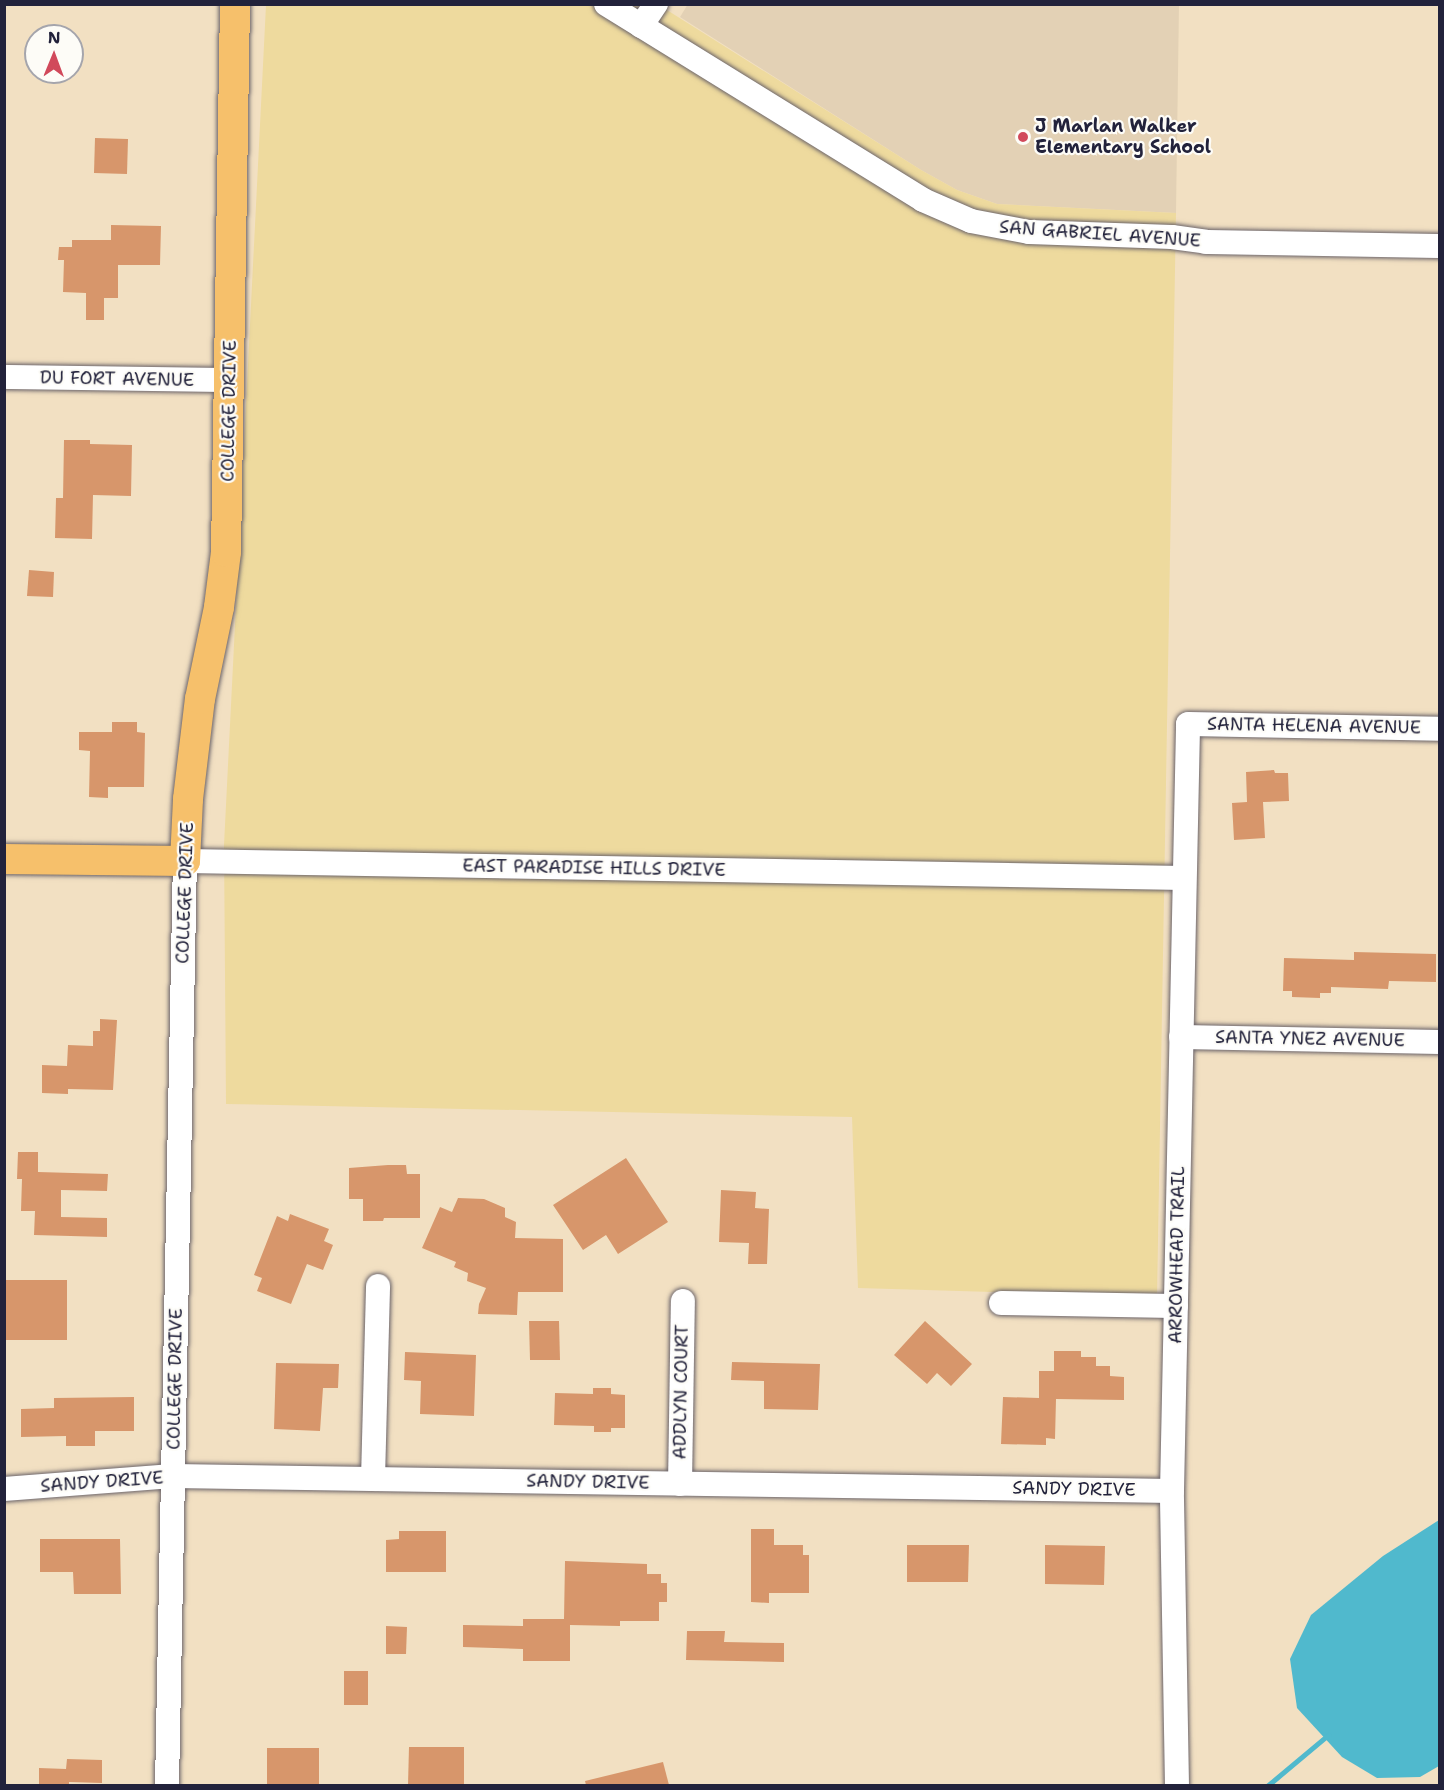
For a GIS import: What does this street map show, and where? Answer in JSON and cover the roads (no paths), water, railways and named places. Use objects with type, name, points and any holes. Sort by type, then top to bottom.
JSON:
[{"type":"main road","name":"COLLEGE DRIVE","points":[[185,861],[188,799],[200,699],[223,581],[229,380],[235,4]]},
{"type":"main road","name":"EAST PARADISE HILLS DRIVE","points":[[4,859],[185,861]]},
{"type":"street","name":"SAN GABRIEL AVENUE","points":[[606,4],[923,200],[946,212],[987,225],[1029,232],[1172,237],[1206,242],[1440,246]]},
{"type":"street","points":[[641,26],[656,4]]},
{"type":"street","name":"DU FORT AVENUE","points":[[4,378],[229,380]]},
{"type":"street","name":"SANTA HELENA AVENUE","points":[[1188,724],[1440,729]]},
{"type":"street","name":"ARROWHEAD TRAIL","points":[[1177,1785],[1172,1491],[1188,724]]},
{"type":"street","name":"EAST PARADISE HILLS DRIVE","points":[[185,861],[1184,878]]},
{"type":"street","name":"COLLEGE DRIVE","points":[[167,1785],[185,861]]},
{"type":"street","name":"SANTA YNEZ AVENUE","points":[[1181,1037],[1440,1042]]},
{"type":"street","points":[[373,1479],[378,1286]]},
{"type":"street","name":"ADDLYN COURT","points":[[680,1484],[683,1301]]},
{"type":"street","points":[[1001,1303],[1176,1306]]},
{"type":"street","name":"SANDY DRIVE","points":[[4,1489],[173,1476],[1172,1491]]},
{"type":"water","points":[[1439,1520],[1439,1766],[1420,1777],[1377,1778],[1342,1757],[1297,1708],[1290,1659],[1311,1615],[1383,1556]]},
{"type":"waterway","points":[[1267,1786],[1328,1735]]},
{"type":"place","name":"J Marlan Walker Elementary School","points":[[1023,137]]}]
